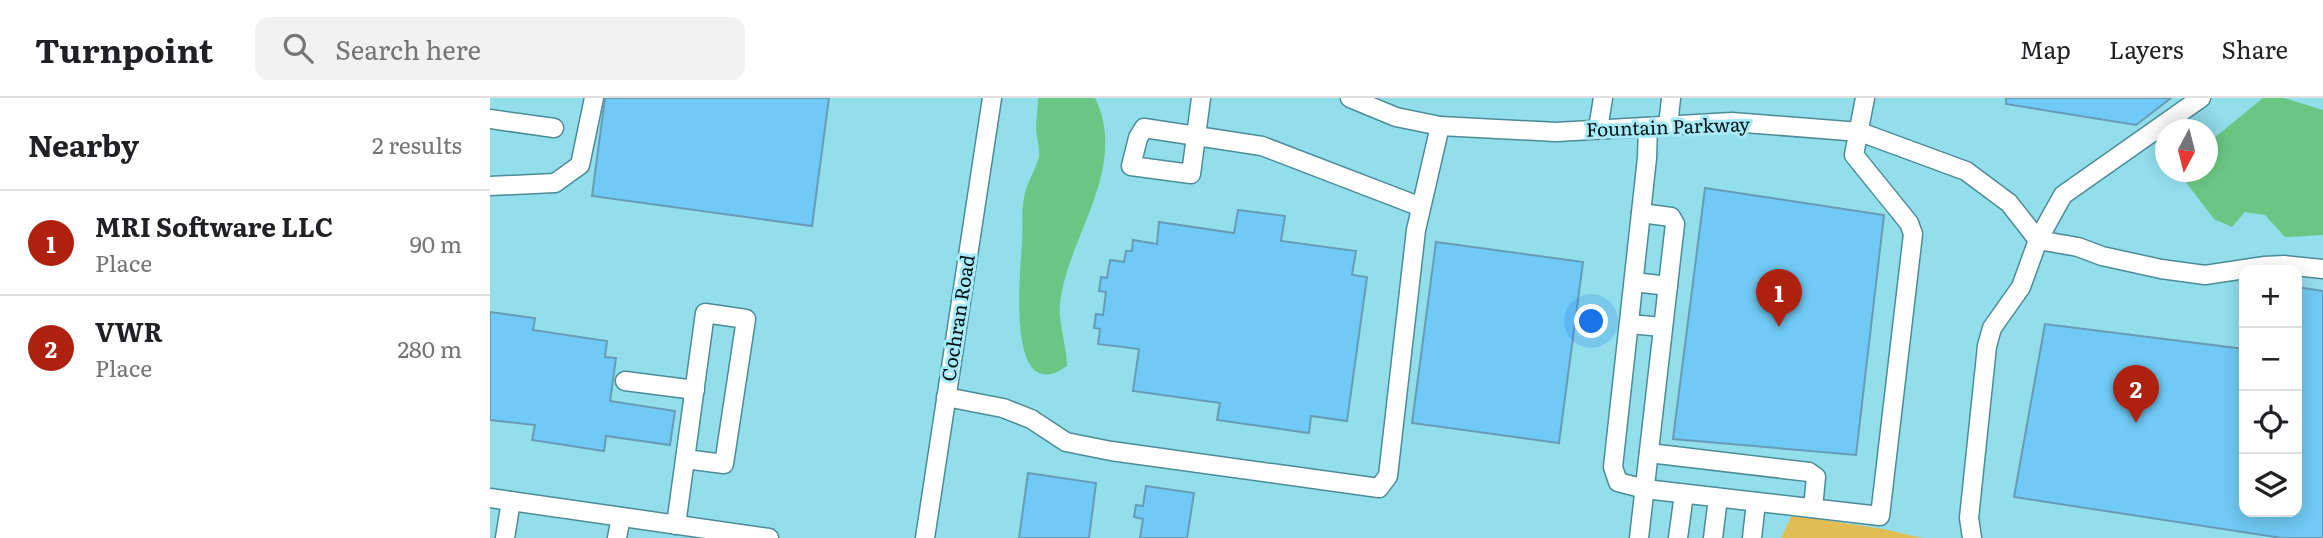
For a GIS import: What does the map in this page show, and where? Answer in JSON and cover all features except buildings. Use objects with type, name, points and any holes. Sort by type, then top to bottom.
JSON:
[{"type":"street","points":[[490,186],[555,183],[580,165],[594,98]]},
{"type":"street","name":"Cochran Road","points":[[925,538],[992,98]]},
{"type":"street","points":[[1201,98],[1195,135],[1262,146],[1422,207]]},
{"type":"street","name":"Fountain Parkway","points":[[1350,98],[1385,105],[1396,117],[1440,126],[1556,132],[1732,122],[1860,132],[1966,172],[2009,203],[2038,240]]},
{"type":"street","points":[[1598,129],[1603,98]]},
{"type":"street","points":[[1668,126],[1671,98]]},
{"type":"street","points":[[1648,127],[1613,467],[1618,482],[1645,489],[1880,516],[1913,234],[1909,223],[1854,155],[1866,98]]},
{"type":"street","points":[[1972,538],[1969,518],[1987,346],[1992,328],[2021,287],[2038,240],[2063,195],[2201,98]]},
{"type":"street","points":[[490,119],[554,128]]},
{"type":"street","points":[[946,397],[1003,408],[1031,419],[1066,442],[1111,451],[1379,488],[1388,476],[1416,230],[1440,126]]},
{"type":"street","points":[[1639,538],[1675,224],[1671,217],[1641,213]]},
{"type":"street","points":[[2038,240],[2078,247],[2102,256],[2149,266],[2205,275],[2264,266],[2323,269]]},
{"type":"street","points":[[1634,282],[1668,286]]},
{"type":"street","points":[[676,525],[685,459],[695,390],[705,313],[746,319],[724,464],[685,459]]},
{"type":"street","points":[[1629,324],[1663,327]]},
{"type":"street","points":[[625,381],[695,390]]},
{"type":"street","points":[[1648,453],[1809,472],[1816,477],[1813,508]]},
{"type":"street","points":[[1678,538],[1684,494]]},
{"type":"street","points":[[490,498],[621,517],[652,530],[676,525],[769,538]]},
{"type":"street","points":[[1713,538],[1718,498]]},
{"type":"street","points":[[505,538],[511,501]]},
{"type":"street","points":[[1752,538],[1756,502]]},
{"type":"street","points":[[617,538],[621,517]]},
{"type":"shaded area","points":[[490,98],[2323,98],[2323,538],[490,538]]},
{"type":"shaded area","points":[[1038,98],[1095,98],[1103,123],[1105,148],[1102,173],[1061,296],[1060,314],[1067,366],[1047,374],[1033,369],[1025,353],[1020,330],[1019,304],[1023,203],[1039,157],[1036,130]]},
{"type":"shaded area","points":[[2263,98],[2284,98],[2323,110],[2323,235],[2285,237],[2265,215],[2245,212],[2232,227],[2214,219],[2186,182],[2218,182],[2218,135]]},
{"type":"shaded area","points":[[1792,515],[1883,529],[1922,538],[1781,538]]},
{"type":"place","name":"MRI Software LLC","points":[[1779,327]]},
{"type":"place","name":"VWR","points":[[2136,423]]}]
